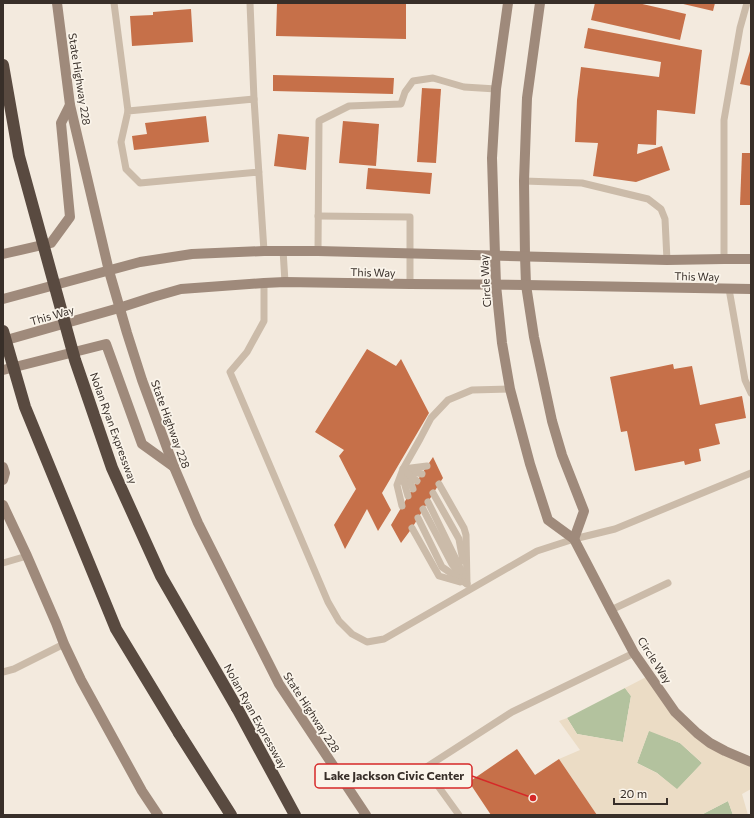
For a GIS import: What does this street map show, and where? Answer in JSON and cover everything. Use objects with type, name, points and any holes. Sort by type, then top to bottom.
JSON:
[{"type":"highway","name":"Nolan Ryan Expressway","points":[[3,65],[19,156],[75,360],[112,468],[161,576],[237,708],[295,815]]},
{"type":"highway","points":[[3,330],[25,407],[116,629],[178,732],[231,815]]},
{"type":"street","name":"State Highway 228","points":[[57,3],[70,105],[109,271],[126,334],[174,467],[198,523],[279,684],[366,815]]},
{"type":"street","name":"Circle Way","points":[[508,3],[496,89],[492,158],[496,285],[502,343],[510,389],[530,464],[548,520],[574,539],[634,653],[675,712],[691,728],[710,743],[751,762]]},
{"type":"street","points":[[540,3],[528,98],[524,181],[526,285],[534,337],[552,421],[562,455],[584,510],[574,539]]},
{"type":"street","points":[[3,254],[51,243],[70,217],[61,123],[70,105]]},
{"type":"street","name":"This Way","points":[[3,299],[145,261],[192,254],[318,250],[667,260],[751,260]]},
{"type":"street","name":"This Way","points":[[3,341],[181,290],[264,283],[285,282],[751,289]]},
{"type":"street","points":[[3,370],[106,344],[142,444],[174,467]]},
{"type":"street","points":[[3,467],[5,473],[3,480]]},
{"type":"street","points":[[3,505],[81,680],[142,791],[158,815]]},
{"type":"lane","points":[[114,3],[128,111],[121,142],[126,169],[140,183],[259,172]]},
{"type":"lane","points":[[250,3],[254,99],[264,251]]},
{"type":"lane","points":[[724,259],[724,120],[740,28],[746,3]]},
{"type":"lane","points":[[318,250],[319,121],[349,106],[401,104],[405,92],[413,81],[432,78],[464,87],[496,89]]},
{"type":"lane","points":[[128,111],[254,99]]},
{"type":"lane","points":[[524,181],[582,183],[648,199],[661,210],[665,219],[667,260]]},
{"type":"lane","points":[[318,216],[410,217],[410,284]]},
{"type":"lane","points":[[283,250],[285,282]]},
{"type":"lane","points":[[264,283],[264,321],[247,352],[230,372],[328,602],[339,621],[352,634],[367,642],[384,640],[469,587],[537,551],[574,539],[615,529],[751,473]]},
{"type":"lane","points":[[729,289],[745,380],[751,393]]},
{"type":"lane","points":[[402,506],[397,485],[403,469],[431,418],[448,400],[472,390],[510,389]]},
{"type":"lane","points":[[403,469],[427,466]]},
{"type":"lane","points":[[403,469],[422,474]]},
{"type":"lane","points":[[403,469],[417,481]]},
{"type":"lane","points":[[403,469],[413,489]]},
{"type":"lane","points":[[403,469],[404,482],[408,496]]},
{"type":"lane","points":[[439,484],[464,528],[466,536],[469,587]]},
{"type":"lane","points":[[432,493],[459,539],[469,587]]},
{"type":"lane","points":[[428,502],[469,587]]},
{"type":"lane","points":[[423,509],[452,564],[469,587]]},
{"type":"lane","points":[[418,518],[442,567],[469,587]]},
{"type":"lane","points":[[412,528],[439,576],[469,587]]},
{"type":"lane","points":[[3,563],[27,556]]},
{"type":"lane","points":[[611,610],[668,583]]},
{"type":"lane","points":[[3,672],[14,669],[64,644]]},
{"type":"lane","points":[[459,815],[426,768],[512,712],[634,653]]},
{"type":"green space","points":[[625,688],[631,696],[623,742],[577,734],[567,718]]},
{"type":"green space","points":[[649,730],[680,743],[702,763],[677,790],[657,773],[637,763]]},
{"type":"green space","points":[[728,801],[733,815],[701,815]]},
{"type":"shaded area","points":[[650,675],[686,723],[751,762],[751,789],[742,794],[748,815],[733,815],[728,801],[701,815],[597,815],[559,759],[580,750],[559,721],[567,718],[577,734],[623,742],[631,696],[625,688]],"holes":[[[649,731],[680,743],[702,763],[677,789],[657,773],[637,763]]]},
{"type":"building","points":[[277,3],[406,3],[406,39],[276,36]]},
{"type":"building","points":[[595,3],[638,3],[686,14],[680,40],[591,20]]},
{"type":"building","points":[[679,3],[715,3],[713,11]]},
{"type":"building","points":[[191,9],[193,42],[132,46],[130,16],[153,15],[153,12]]},
{"type":"building","points":[[588,28],[702,50],[695,114],[657,110],[656,145],[638,144],[637,154],[662,146],[670,170],[636,182],[593,176],[598,143],[575,142],[577,100],[581,67],[659,77],[661,62],[584,48]]},
{"type":"building","points":[[751,48],[751,86],[740,84]]},
{"type":"building","points":[[273,75],[394,78],[393,94],[273,91]]},
{"type":"building","points":[[422,88],[441,89],[436,163],[417,162]]},
{"type":"building","points":[[206,116],[209,142],[134,150],[132,136],[147,134],[145,123]]},
{"type":"building","points":[[343,121],[379,124],[376,166],[339,163]]},
{"type":"building","points":[[278,134],[309,137],[306,170],[274,166]]},
{"type":"building","points":[[742,153],[751,153],[751,205],[740,205]]},
{"type":"building","points":[[368,168],[432,173],[430,194],[366,189]]},
{"type":"building","points":[[367,349],[396,366],[401,359],[429,413],[382,493],[391,510],[378,531],[367,509],[345,549],[334,525],[356,489],[339,456],[344,450],[315,432]]},
{"type":"building","points":[[673,364],[674,369],[692,366],[700,405],[742,396],[746,418],[715,424],[720,444],[699,449],[701,461],[685,465],[684,461],[635,471],[627,431],[621,432],[610,377]]},
{"type":"building","points":[[433,457],[443,478],[401,543],[391,525]]},
{"type":"building","points":[[517,749],[535,775],[559,759],[597,815],[491,815],[469,782]]},
{"type":"place","name":"Lake Jackson Civic Center","points":[[533,798]]}]
